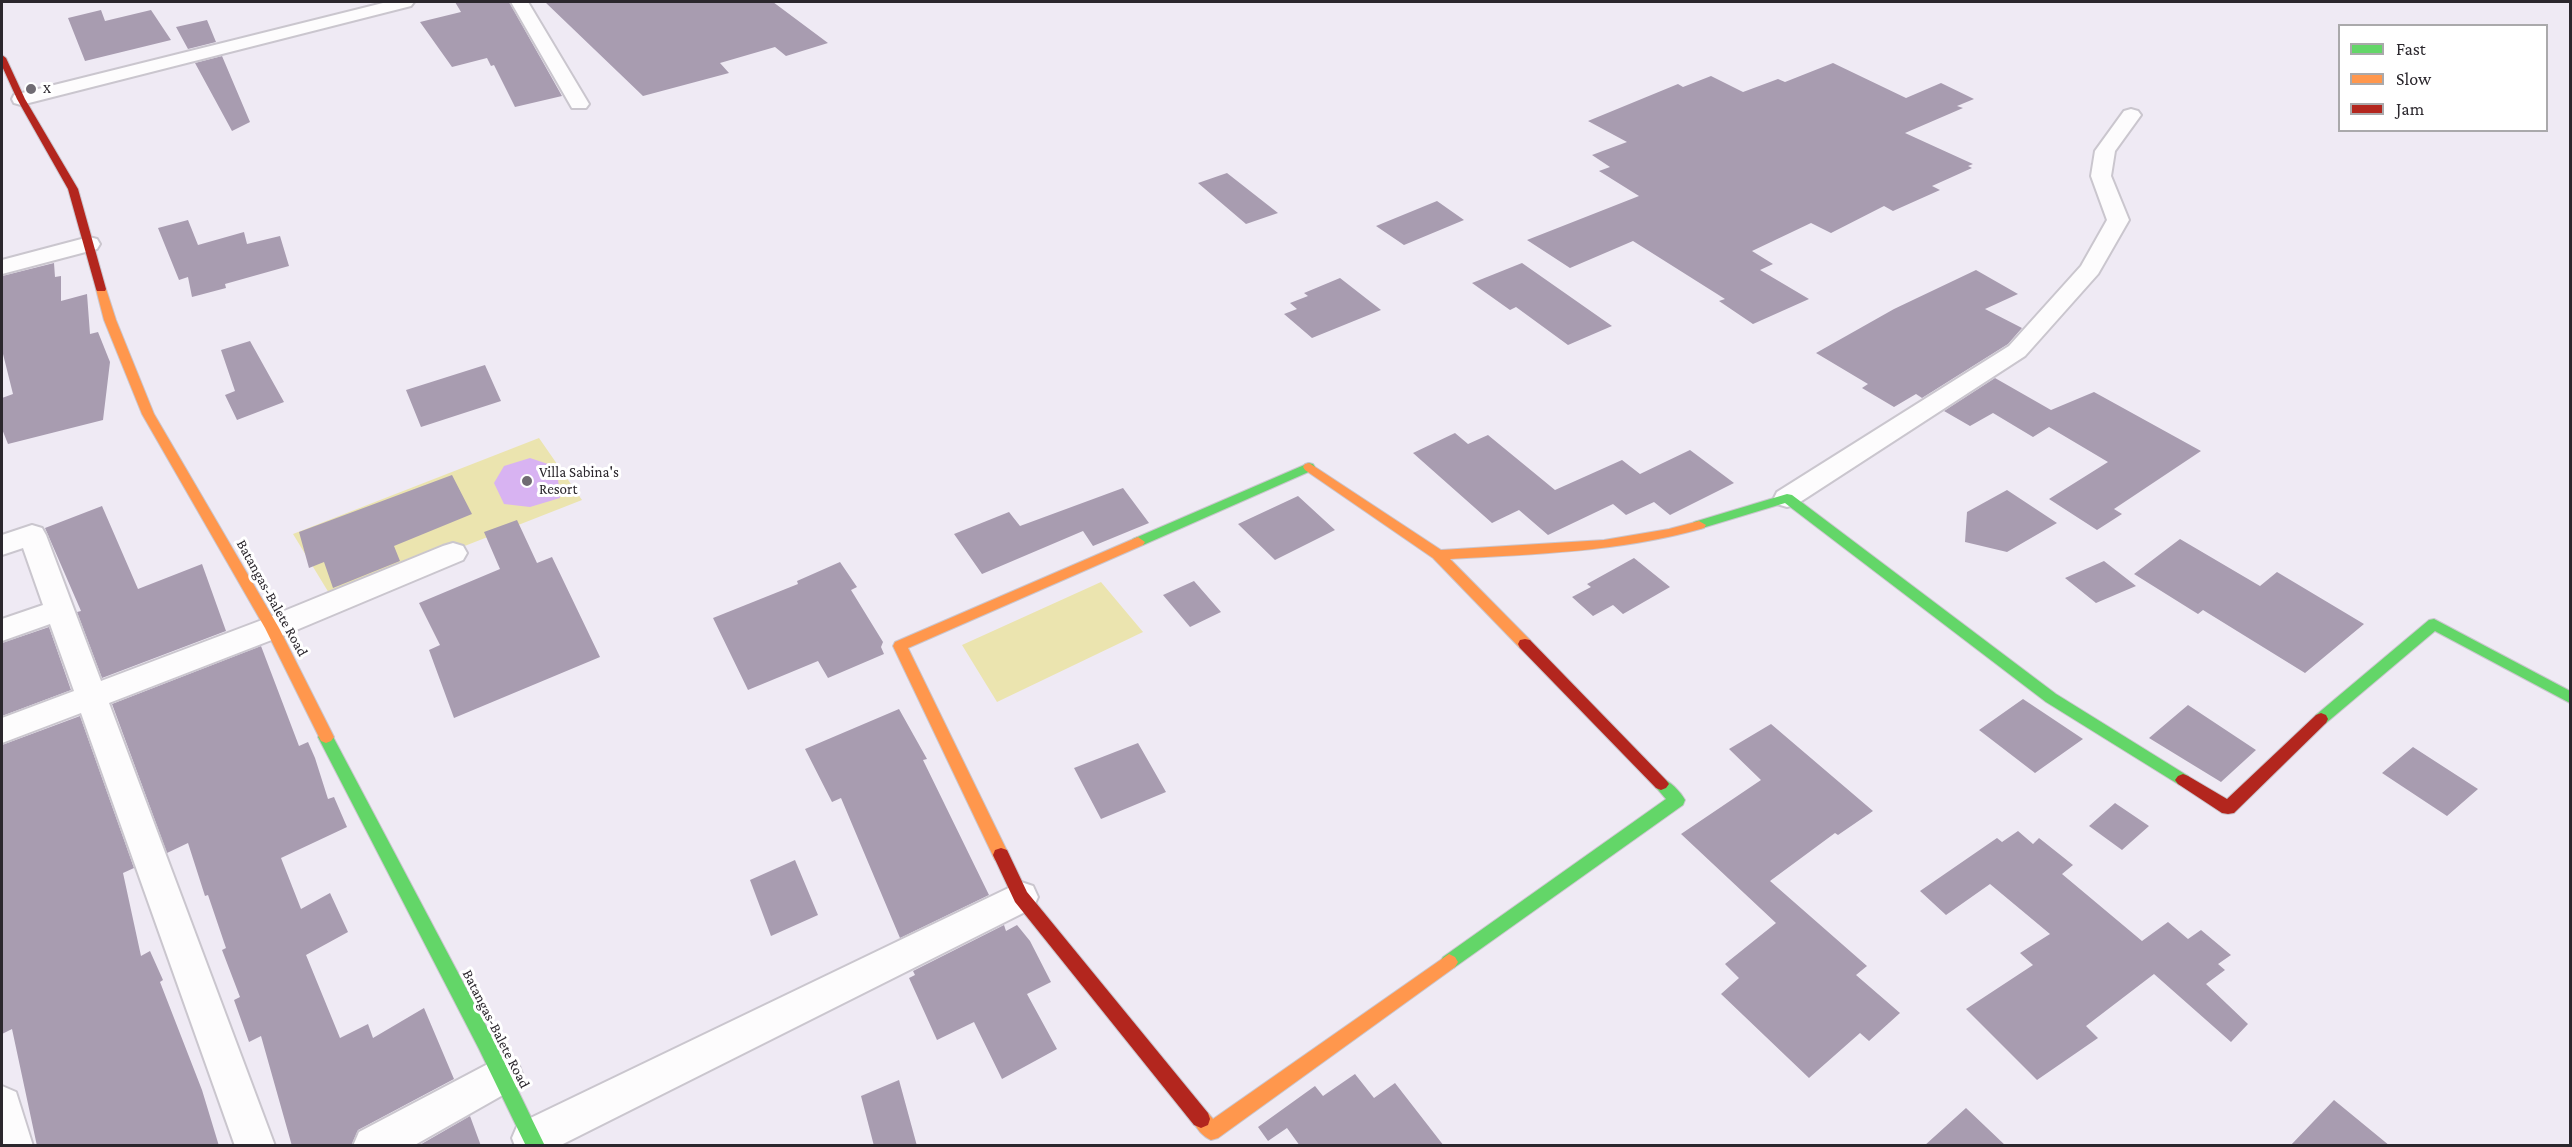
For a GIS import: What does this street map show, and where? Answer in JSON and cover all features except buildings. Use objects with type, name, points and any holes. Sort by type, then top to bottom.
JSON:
[{"type":"street","points":[[21,99],[405,2]]},
{"type":"street","points":[[520,2],[579,104]]},
{"type":"street","name":"Batangas-Balete Road","points":[[2,58],[21,99],[73,189],[110,320],[148,414],[272,627],[372,830],[502,1074],[534,1142]]},
{"type":"street","points":[[1438,555],[1575,547],[1678,532],[1787,498],[2017,351],[2090,269],[2118,220],[2101,176],[2105,151],[2131,115]]},
{"type":"street","points":[[2,267],[89,244]]},
{"type":"street","points":[[1310,466],[1438,555],[1677,800],[1211,1131],[1021,897],[900,646],[1310,466]]},
{"type":"street","points":[[1787,498],[2051,698],[2228,808],[2310,729],[2434,624],[2571,698]]},
{"type":"street","points":[[2,545],[32,535],[255,1146]]},
{"type":"street","points":[[2,731],[272,627],[453,553]]},
{"type":"street","points":[[2,630],[58,610]]},
{"type":"street","points":[[534,1142],[1021,897]]},
{"type":"street","points":[[373,1146],[502,1074]]},
{"type":"street","points":[[2,1104],[12,1146]]},
{"type":"shaded area","name":"Villa Sabina's Resort","points":[[539,438],[582,500],[332,598],[293,534]]},
{"type":"shaded area","name":"Villa Sabina's Resort","points":[[530,458],[551,465],[558,479],[560,498],[530,507],[504,504],[494,483],[504,466]]},
{"type":"shaded area","points":[[1101,582],[1143,632],[997,702],[962,645]]},
{"type":"traffic: fast","points":[[1138,542],[1309,467]]},
{"type":"traffic: fast","points":[[1699,525],[1787,498],[2051,698],[2183,780]]},
{"type":"traffic: fast","points":[[2321,719],[2434,624],[2570,698]]},
{"type":"traffic: fast","points":[[326,737],[486,1043],[536,1146]]},
{"type":"traffic: fast","points":[[1449,962],[1677,800],[1661,784]]},
{"type":"traffic: slow","points":[[101,289],[110,320],[148,414],[272,628],[326,737]]},
{"type":"traffic: slow","points":[[1309,467],[1438,555],[1525,644]]},
{"type":"traffic: slow","points":[[1438,555],[1570,548],[1637,540],[1699,525]]},
{"type":"traffic: slow","points":[[1001,855],[900,646],[1138,542]]},
{"type":"traffic: slow","points":[[1201,1119],[1211,1131],[1449,962]]},
{"type":"traffic: jam","points":[[2,58],[21,99],[73,189],[101,289]]},
{"type":"traffic: jam","points":[[1525,644],[1661,784]]},
{"type":"traffic: jam","points":[[2183,780],[2228,808],[2321,719]]},
{"type":"traffic: jam","points":[[1001,855],[1021,897],[1201,1119]]},
{"type":"place","name":"X","points":[[31,89]]},
{"type":"place","name":"Villa Sabina's Resort","points":[[527,481]]}]
